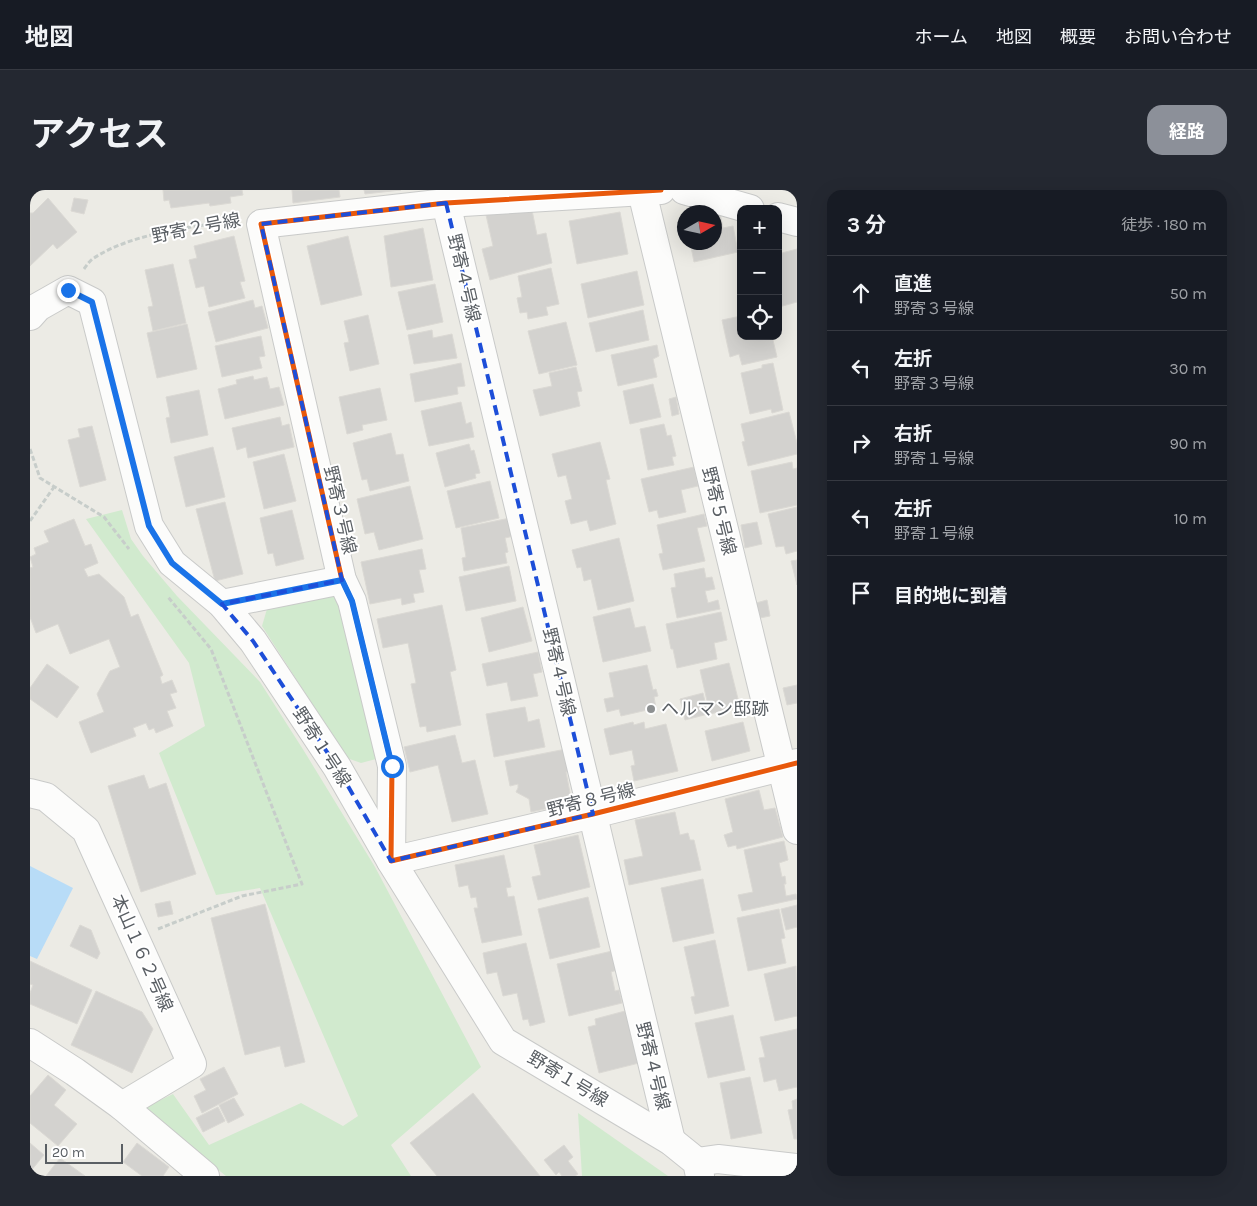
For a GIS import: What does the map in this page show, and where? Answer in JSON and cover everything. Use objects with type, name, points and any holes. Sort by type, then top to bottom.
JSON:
[{"type":"street","points":[[684,190],[737,205]]},
{"type":"street","name":"野寄２号線","points":[[260,224],[446,203],[651,191]]},
{"type":"street","name":"野寄５号線","points":[[651,191],[789,764],[797,830]]},
{"type":"street","name":"野寄４号線","points":[[446,203],[671,1141]]},
{"type":"street","points":[[782,218],[797,222]]},
{"type":"street","name":"野寄３号線","points":[[260,224],[342,580],[352,601],[392,766],[391,861]]},
{"type":"street","name":"野寄１号線","points":[[30,316],[38,307],[68,290],[92,302],[149,526],[172,563],[222,604],[253,641],[337,768],[391,861],[503,1041],[671,1141],[698,1169]]},
{"type":"street","name":"野寄３号線","points":[[222,604],[342,580]]},
{"type":"street","name":"野寄８号線","points":[[391,861],[593,814],[789,764]]},
{"type":"street","name":"本山１６２号線","points":[[30,793],[46,797],[86,830],[192,1064],[122,1106]]},
{"type":"street","points":[[30,1043],[122,1106],[205,1176]]},
{"type":"street","points":[[698,1169],[718,1159],[797,1168]]},
{"type":"path","points":[[30,448],[40,478],[104,517],[132,552]]},
{"type":"path","points":[[30,522],[54,487]]},
{"type":"path","points":[[136,939],[242,896],[302,884],[211,649],[162,589]]},
{"type":"highlighted area","points":[[446,203],[593,814],[391,861],[337,767],[253,641],[222,604],[342,580],[261,224]]},
{"type":"green space","points":[[122,510],[131,539],[143,556],[177,596],[260,682],[375,867],[481,1067],[391,1145],[411,1176],[226,1176],[142,1109],[173,1094],[209,1145],[301,1103],[343,1126],[358,1116],[260,888],[216,895],[159,753],[205,726],[189,663],[86,519]]},
{"type":"green space","points":[[328,594],[345,603],[381,748],[376,759],[361,763],[347,758],[262,626],[267,609]]},
{"type":"green space","points":[[578,1113],[668,1176],[582,1176]]},
{"type":"water","points":[[30,866],[73,888],[37,959],[30,956]]},
{"type":"building","points":[[163,190],[242,190],[243,195],[230,197],[231,203],[210,206],[209,203],[171,208],[169,200],[164,201]]},
{"type":"building","points":[[292,190],[339,190],[340,197],[293,203]]},
{"type":"building","points":[[364,190],[401,190],[365,194]]},
{"type":"building","points":[[48,198],[77,232],[57,249],[53,244],[30,266],[30,213],[33,213]]},
{"type":"building","points":[[74,198],[88,200],[84,214],[71,211]]},
{"type":"building","points":[[532,210],[537,235],[546,233],[552,263],[490,280],[482,249],[493,246],[486,215]]},
{"type":"building","points":[[620,212],[628,254],[577,264],[569,221]]},
{"type":"building","points":[[722,223],[723,228],[733,226],[737,252],[694,262],[692,250],[722,250]]},
{"type":"building","points":[[423,228],[433,280],[391,287],[384,236]]},
{"type":"building","points":[[234,236],[245,281],[240,282],[245,298],[209,307],[204,286],[196,288],[189,260],[197,258],[194,246]]},
{"type":"building","points":[[348,236],[362,295],[321,305],[307,246]]},
{"type":"building","points":[[797,249],[797,302],[782,306],[782,295],[782,253]]},
{"type":"building","points":[[173,264],[186,323],[153,331],[148,307],[153,306],[145,270]]},
{"type":"building","points":[[551,268],[559,304],[546,307],[548,315],[528,319],[527,312],[520,313],[517,298],[522,297],[518,276]]},
{"type":"building","points":[[637,271],[644,305],[588,318],[581,284]]},
{"type":"building","points":[[435,284],[443,322],[407,330],[398,292]]},
{"type":"building","points":[[253,300],[255,308],[262,306],[268,328],[216,342],[208,312]]},
{"type":"building","points":[[643,310],[649,340],[596,352],[589,323]]},
{"type":"building","points":[[368,315],[379,364],[350,371],[344,343],[349,342],[344,321]]},
{"type":"building","points":[[737,317],[737,340],[773,340],[777,357],[742,365],[739,354],[730,357],[722,320]]},
{"type":"building","points":[[566,322],[577,365],[539,374],[528,331]]},
{"type":"building","points":[[187,324],[197,369],[157,378],[147,333]]},
{"type":"building","points":[[432,330],[433,338],[452,334],[457,358],[414,364],[408,335]]},
{"type":"building","points":[[261,336],[265,356],[259,357],[262,368],[222,377],[215,346]]},
{"type":"building","points":[[657,345],[659,356],[653,359],[657,377],[618,386],[611,355]]},
{"type":"building","points":[[461,363],[465,386],[457,387],[458,394],[415,402],[410,374]]},
{"type":"building","points":[[773,363],[783,410],[772,413],[771,409],[750,414],[741,373]]},
{"type":"building","points":[[576,367],[582,391],[577,392],[580,406],[540,416],[533,390],[552,386],[549,373]]},
{"type":"building","points":[[253,376],[254,380],[267,377],[270,389],[279,387],[284,405],[225,419],[218,389],[237,384],[236,380]]},
{"type":"building","points":[[653,384],[661,417],[630,424],[623,391]]},
{"type":"building","points":[[380,388],[387,420],[362,425],[363,430],[347,434],[339,397]]},
{"type":"building","points":[[199,390],[208,435],[171,443],[166,418],[170,417],[166,397]]},
{"type":"building","points":[[676,397],[679,414],[672,416],[669,399]]},
{"type":"building","points":[[461,402],[466,424],[471,422],[474,437],[429,446],[421,411]]},
{"type":"building","points":[[789,412],[797,443],[797,454],[748,466],[742,442],[745,441],[741,424]]},
{"type":"building","points":[[280,417],[282,426],[289,424],[294,447],[248,458],[246,447],[237,450],[232,428]]},
{"type":"building","points":[[664,424],[667,436],[671,435],[676,456],[672,457],[674,465],[648,470],[640,429]]},
{"type":"building","points":[[92,426],[106,480],[80,487],[68,440],[80,437],[78,429]]},
{"type":"building","points":[[391,433],[396,455],[403,454],[409,481],[370,491],[367,479],[362,480],[353,443]]},
{"type":"building","points":[[600,442],[610,479],[606,480],[616,524],[590,531],[587,520],[571,524],[565,501],[572,499],[566,475],[558,477],[552,454]]},
{"type":"building","points":[[469,444],[471,451],[474,450],[480,473],[475,474],[476,478],[445,487],[436,453]]},
{"type":"building","points":[[213,447],[225,497],[186,507],[174,457]]},
{"type":"building","points":[[284,454],[296,501],[264,509],[253,462]]},
{"type":"building","points":[[792,462],[793,469],[797,468],[797,505],[760,513],[751,471]]},
{"type":"building","points":[[694,467],[698,486],[681,490],[686,512],[659,518],[657,510],[649,512],[641,479]]},
{"type":"building","points":[[490,481],[499,518],[456,528],[447,491]]},
{"type":"building","points":[[410,486],[423,539],[379,550],[374,532],[365,534],[357,499]]},
{"type":"building","points":[[225,502],[243,574],[215,581],[196,509]]},
{"type":"building","points":[[797,507],[797,551],[786,554],[784,546],[776,547],[768,514]]},
{"type":"building","points":[[292,510],[304,559],[276,566],[273,553],[268,554],[260,518]]},
{"type":"building","points":[[704,514],[707,526],[697,528],[705,561],[663,570],[659,554],[663,553],[657,525]]},
{"type":"building","points":[[510,518],[514,536],[505,538],[508,552],[505,553],[507,563],[464,571],[462,558],[466,557],[461,528]]},
{"type":"building","points":[[74,519],[85,546],[91,544],[98,563],[84,569],[88,577],[99,574],[124,597],[131,617],[138,614],[163,675],[160,677],[162,684],[172,680],[177,692],[170,694],[176,708],[167,711],[173,726],[156,733],[154,728],[149,730],[146,723],[133,728],[136,736],[91,753],[79,722],[104,712],[97,694],[110,671],[120,667],[109,639],[70,654],[58,624],[36,633],[30,617],[30,568],[33,567],[30,557],[36,554],[34,548],[49,542],[44,531]]},
{"type":"building","points":[[757,522],[762,544],[745,548],[741,525]]},
{"type":"building","points":[[619,538],[634,601],[598,610],[591,579],[584,581],[581,567],[577,568],[572,550]]},
{"type":"building","points":[[422,549],[426,569],[419,570],[424,592],[413,594],[415,602],[402,605],[401,598],[370,604],[361,562]]},
{"type":"building","points":[[797,560],[797,585],[791,561]]},
{"type":"building","points":[[509,566],[516,601],[466,611],[459,577]]},
{"type":"building","points":[[704,568],[706,578],[712,577],[715,589],[705,591],[708,603],[718,600],[720,609],[677,618],[671,588],[676,587],[674,574]]},
{"type":"building","points":[[767,600],[770,616],[760,618],[756,603]]},
{"type":"building","points":[[442,605],[456,670],[450,672],[461,725],[427,732],[426,726],[420,727],[411,684],[416,683],[408,643],[383,648],[377,619]]},
{"type":"building","points":[[523,607],[532,641],[489,652],[481,618]]},
{"type":"building","points":[[630,608],[635,628],[645,626],[651,651],[603,662],[593,617]]},
{"type":"building","points":[[721,612],[727,640],[714,643],[717,659],[677,668],[666,624]]},
{"type":"building","points":[[538,652],[542,672],[533,674],[538,696],[511,701],[507,682],[487,686],[482,664]]},
{"type":"building","points":[[729,663],[740,707],[710,714],[700,670]]},
{"type":"building","points":[[47,664],[79,687],[57,718],[30,699],[30,688]]},
{"type":"building","points":[[647,665],[653,690],[656,689],[658,696],[654,697],[656,708],[621,716],[619,709],[607,712],[604,699],[614,697],[609,673]]},
{"type":"building","points":[[797,685],[797,703],[787,705],[783,688]]},
{"type":"building","points":[[703,693],[708,714],[685,720],[680,699]]},
{"type":"building","points":[[525,707],[528,722],[539,719],[545,747],[494,757],[486,714]]},
{"type":"building","points":[[633,722],[634,725],[644,722],[645,729],[666,724],[678,771],[634,781],[631,766],[635,765],[632,750],[610,755],[604,729]]},
{"type":"building","points":[[743,722],[750,751],[712,761],[705,731]]},
{"type":"building","points":[[455,735],[462,763],[475,760],[488,814],[452,822],[438,765],[410,772],[404,747]]},
{"type":"building","points":[[566,749],[571,771],[566,772],[572,803],[531,812],[529,799],[516,792],[518,784],[510,786],[505,761]]},
{"type":"building","points":[[144,775],[149,789],[166,783],[196,874],[141,892],[108,786]]},
{"type":"building","points":[[759,790],[764,810],[775,808],[783,837],[737,849],[736,845],[728,847],[724,835],[733,832],[725,799]]},
{"type":"building","points":[[675,812],[680,835],[688,833],[690,840],[694,840],[701,870],[629,885],[624,860],[643,856],[635,820]]},
{"type":"building","points":[[578,835],[590,887],[538,900],[532,877],[541,875],[534,845]]},
{"type":"building","points":[[784,841],[788,860],[779,863],[782,877],[785,876],[786,896],[796,894],[797,899],[742,911],[738,895],[753,892],[744,850]]},
{"type":"building","points":[[504,855],[511,887],[506,888],[508,897],[514,896],[522,935],[482,943],[474,908],[478,908],[476,897],[471,898],[468,885],[459,887],[455,865]]},
{"type":"building","points":[[703,879],[714,933],[673,942],[661,888]]},
{"type":"building","points":[[588,897],[600,947],[550,959],[538,909]]},
{"type":"building","points":[[170,901],[173,914],[158,917],[155,904]]},
{"type":"building","points":[[265,904],[305,1062],[285,1067],[280,1046],[245,1055],[211,918]]},
{"type":"building","points":[[797,905],[797,927],[786,930],[781,909]]},
{"type":"building","points":[[779,909],[785,938],[781,939],[786,963],[748,971],[737,918]]},
{"type":"building","points":[[80,925],[91,930],[100,953],[97,959],[70,946]]},
{"type":"building","points":[[715,940],[729,1006],[695,1014],[691,997],[695,996],[684,947]]},
{"type":"building","points":[[526,943],[545,1022],[530,1026],[528,1019],[523,1020],[517,993],[503,996],[497,972],[487,974],[483,953]]},
{"type":"building","points":[[612,951],[617,970],[611,972],[615,991],[619,990],[622,1003],[569,1016],[557,964]]},
{"type":"building","points":[[30,961],[92,990],[77,1024],[30,1004],[30,993],[33,985],[30,984]]},
{"type":"building","points":[[796,966],[797,1016],[775,1021],[764,974]]},
{"type":"building","points":[[96,991],[142,1012],[153,1029],[132,1073],[71,1045]]},
{"type":"building","points":[[625,1011],[643,1062],[599,1073],[588,1027],[596,1025],[595,1019]]},
{"type":"building","points":[[733,1015],[745,1070],[708,1078],[695,1023]]},
{"type":"building","points":[[797,1029],[797,1087],[779,1091],[776,1079],[764,1082],[759,1058],[765,1057],[760,1037]]},
{"type":"building","points":[[224,1067],[238,1094],[202,1113],[194,1096],[206,1090],[200,1079]]},
{"type":"building","points":[[48,1075],[66,1090],[54,1105],[77,1124],[58,1146],[30,1123],[30,1096]]},
{"type":"building","points":[[750,1077],[762,1133],[731,1139],[720,1083]]},
{"type":"building","points":[[473,1093],[540,1176],[437,1176],[410,1143]]},
{"type":"building","points":[[234,1098],[244,1115],[228,1123],[219,1105]]},
{"type":"building","points":[[797,1099],[797,1139],[794,1139],[788,1110],[793,1109],[792,1101]]},
{"type":"building","points":[[218,1107],[225,1121],[203,1132],[196,1118]]},
{"type":"building","points":[[30,1143],[44,1155],[30,1172]]},
{"type":"building","points":[[137,1143],[169,1167],[163,1176],[142,1176],[123,1162]]},
{"type":"building","points":[[564,1145],[573,1157],[568,1161],[578,1174],[575,1176],[562,1176],[559,1172],[556,1175],[544,1160]]},
{"type":"building","points":[[60,1158],[85,1176],[46,1176]]},
{"type":"cycle path","points":[[661,190],[446,203],[261,224],[342,580],[352,601],[392,766],[391,861],[593,814],[797,763]]},
{"type":"place","name":"ヘルマン邸跡","points":[[651,709]]},
{"type":"route","points":[[68,290],[92,302],[149,526],[172,563],[222,604],[342,580],[352,601],[392,766]]}]
